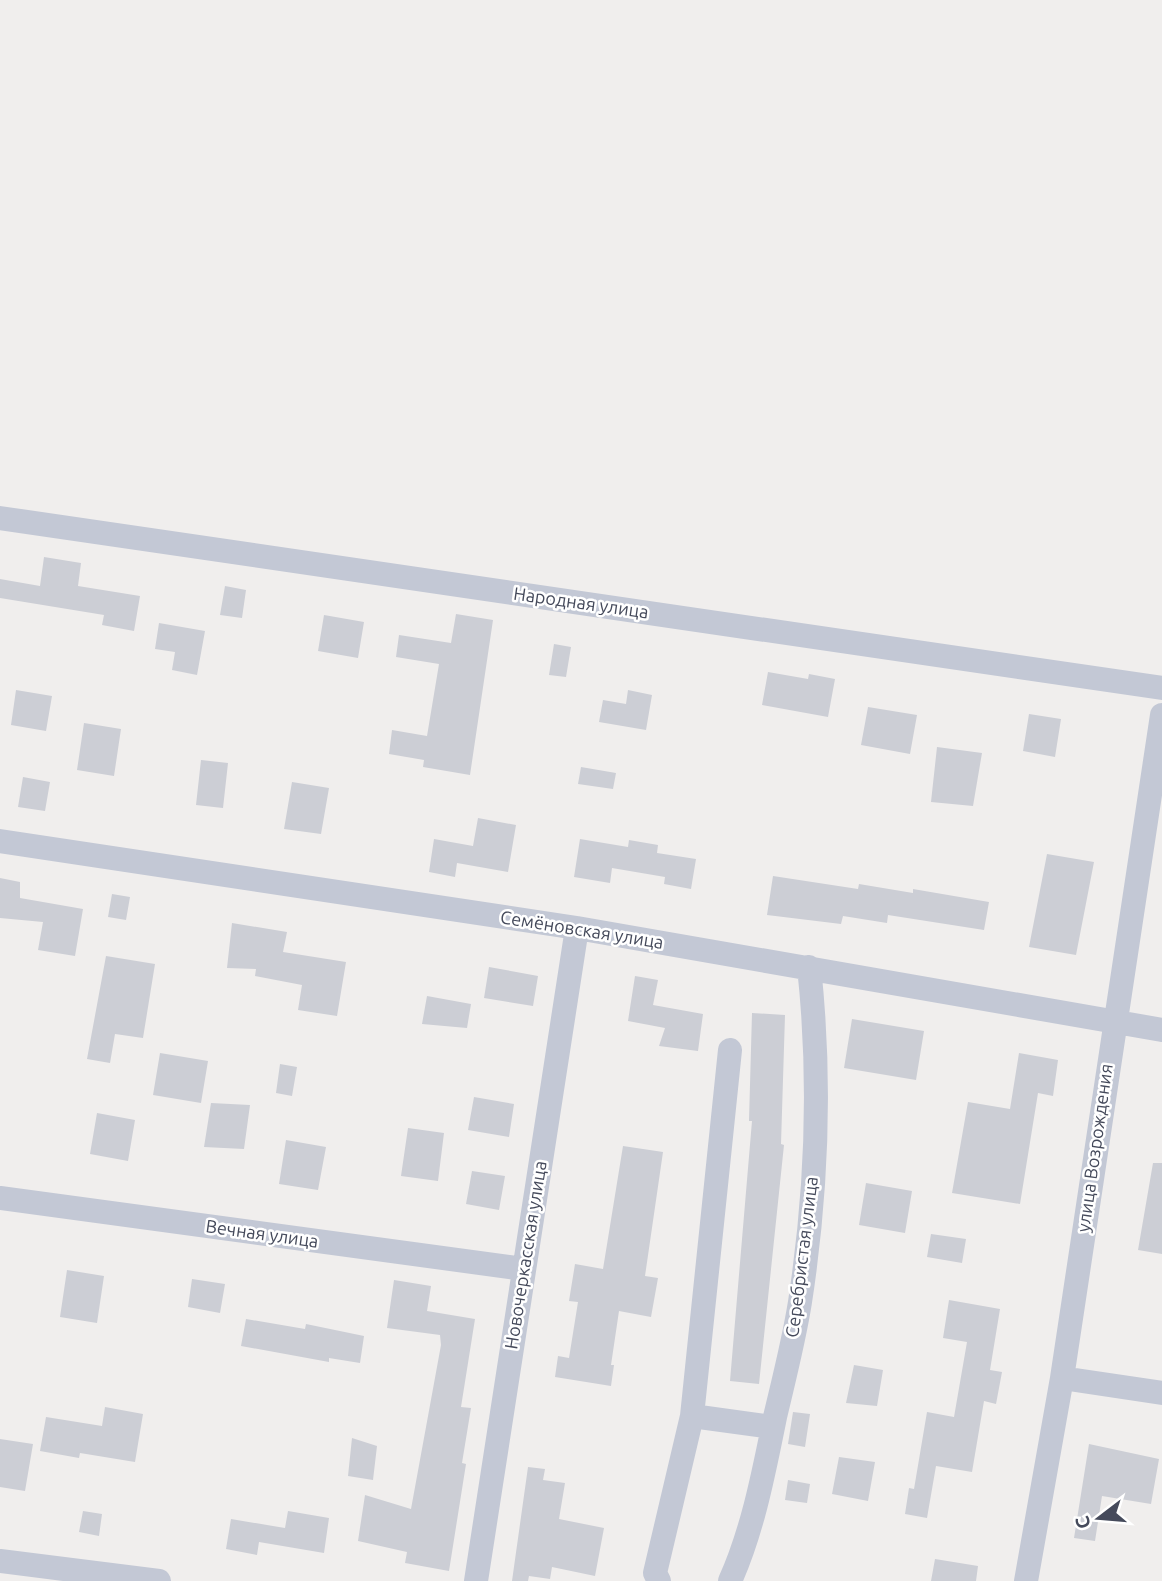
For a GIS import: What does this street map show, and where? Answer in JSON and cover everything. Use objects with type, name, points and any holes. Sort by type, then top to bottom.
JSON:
[{"type":"street","name":"Народная улица","points":[[0,518],[1162,688]]},
{"type":"street","name":"улица Возрождения","points":[[1026,1581],[1062,1378],[1113,1022],[1162,715]]},
{"type":"street","name":"Семёновская улица","points":[[0,841],[577,929],[1162,1030]]},
{"type":"street","name":"Новочеркасская улица","points":[[477,1581],[577,929]]},
{"type":"street","name":"Серебристая улица","points":[[730,1581],[739,1562],[773,1427],[800,1302],[815,1153],[817,1037],[809,967]]},
{"type":"street","points":[[659,1581],[655,1573],[692,1416],[730,1050]]},
{"type":"street","name":"Вечная улица","points":[[0,1198],[524,1269]]},
{"type":"street","points":[[1062,1378],[1162,1393]]},
{"type":"street","points":[[692,1416],[773,1427]]},
{"type":"street","points":[[0,1561],[159,1581]]},
{"type":"building","points":[[44,557],[81,563],[78,586],[140,596],[134,631],[102,625],[104,615],[0,598],[0,579],[40,586]]},
{"type":"building","points":[[225,586],[246,590],[242,618],[220,615]]},
{"type":"building","points":[[456,614],[493,620],[470,775],[423,767],[424,760],[389,754],[392,730],[427,736],[439,664],[396,657],[399,635],[451,643]]},
{"type":"building","points":[[324,615],[364,622],[358,658],[318,651]]},
{"type":"building","points":[[159,623],[205,631],[197,675],[172,670],[175,652],[155,649]]},
{"type":"building","points":[[554,644],[571,647],[566,677],[549,675]]},
{"type":"building","points":[[768,672],[808,679],[809,674],[835,679],[828,717],[762,705]]},
{"type":"building","points":[[16,690],[52,696],[46,731],[11,725]]},
{"type":"building","points":[[628,690],[652,695],[646,730],[599,722],[603,700],[626,704]]},
{"type":"building","points":[[868,707],[917,715],[910,754],[861,745]]},
{"type":"building","points":[[1029,714],[1061,719],[1055,757],[1023,751]]},
{"type":"building","points":[[84,723],[121,729],[114,776],[77,770]]},
{"type":"building","points":[[937,747],[982,753],[973,806],[931,802]]},
{"type":"building","points":[[201,760],[228,763],[223,808],[196,805]]},
{"type":"building","points":[[581,767],[616,773],[613,789],[578,784]]},
{"type":"building","points":[[23,777],[50,782],[45,811],[18,807]]},
{"type":"building","points":[[292,782],[329,788],[321,834],[284,829]]},
{"type":"building","points":[[478,818],[516,825],[508,872],[457,863],[455,877],[429,872],[434,839],[473,846]]},
{"type":"building","points":[[580,839],[628,847],[629,840],[658,845],[657,853],[696,859],[691,889],[664,884],[665,877],[612,868],[610,883],[574,877]]},
{"type":"building","points":[[1047,854],[1094,862],[1076,955],[1029,947]]},
{"type":"building","points":[[773,876],[858,889],[859,884],[913,893],[913,889],[989,902],[984,930],[888,915],[887,923],[843,916],[841,924],[767,915]]},
{"type":"building","points":[[0,878],[20,882],[20,898],[83,909],[75,956],[38,950],[43,922],[0,918]]},
{"type":"building","points":[[112,894],[130,897],[126,920],[108,917]]},
{"type":"building","points":[[232,923],[287,932],[283,952],[346,962],[337,1016],[298,1010],[302,985],[255,976],[256,969],[227,968]]},
{"type":"building","points":[[106,956],[155,964],[143,1038],[115,1034],[110,1063],[87,1059]]},
{"type":"building","points":[[489,967],[538,976],[533,1006],[484,998]]},
{"type":"building","points":[[635,976],[658,980],[653,1005],[703,1014],[698,1051],[659,1046],[665,1028],[628,1021]]},
{"type":"building","points":[[427,996],[471,1004],[467,1028],[422,1024]]},
{"type":"building","points":[[752,1013],[785,1015],[781,1144],[784,1145],[759,1384],[730,1381],[752,1121],[749,1121]]},
{"type":"building","points":[[852,1019],[924,1031],[916,1080],[844,1068]]},
{"type":"building","points":[[160,1053],[208,1061],[201,1103],[153,1095]]},
{"type":"building","points":[[1019,1053],[1058,1060],[1053,1096],[1038,1093],[1020,1204],[952,1193],[968,1102],[1010,1109]]},
{"type":"building","points":[[280,1064],[297,1067],[292,1096],[276,1093]]},
{"type":"building","points":[[474,1097],[514,1104],[509,1137],[468,1130]]},
{"type":"building","points":[[211,1103],[250,1105],[244,1149],[204,1147]]},
{"type":"building","points":[[97,1113],[135,1120],[128,1161],[90,1154]]},
{"type":"building","points":[[408,1128],[444,1133],[438,1181],[401,1176]]},
{"type":"building","points":[[286,1140],[326,1147],[318,1190],[279,1184]]},
{"type":"building","points":[[623,1146],[663,1152],[645,1276],[658,1278],[651,1317],[619,1311],[611,1365],[614,1365],[611,1386],[555,1377],[558,1356],[569,1358],[578,1302],[569,1301],[575,1264],[603,1269]]},
{"type":"building","points":[[1153,1163],[1162,1163],[1162,1254],[1138,1250]]},
{"type":"building","points":[[472,1171],[505,1176],[499,1210],[466,1204]]},
{"type":"building","points":[[866,1183],[912,1191],[905,1233],[859,1225]]},
{"type":"building","points":[[931,1234],[966,1239],[962,1263],[927,1257]]},
{"type":"building","points":[[67,1270],[104,1276],[97,1323],[60,1317]]},
{"type":"building","points":[[192,1279],[225,1284],[220,1313],[188,1307]]},
{"type":"building","points":[[394,1280],[431,1286],[427,1311],[475,1319],[461,1407],[471,1408],[462,1463],[466,1464],[449,1571],[405,1563],[407,1552],[358,1541],[365,1495],[411,1509],[441,1345],[440,1335],[387,1328]]},
{"type":"building","points":[[949,1300],[1000,1309],[990,1370],[1002,1372],[996,1404],[984,1401],[972,1472],[936,1466],[927,1518],[905,1514],[909,1488],[914,1489],[927,1412],[954,1417],[967,1342],[943,1338]]},
{"type":"building","points":[[246,1319],[305,1329],[306,1324],[364,1336],[360,1363],[329,1358],[329,1362],[241,1346]]},
{"type":"building","points":[[854,1365],[883,1370],[877,1406],[846,1403]]},
{"type":"building","points":[[105,1407],[143,1414],[135,1462],[80,1453],[79,1458],[40,1451],[46,1417],[102,1426]]},
{"type":"building","points":[[793,1412],[810,1414],[805,1447],[788,1444]]},
{"type":"building","points":[[352,1438],[377,1446],[373,1480],[348,1476]]},
{"type":"building","points":[[0,1439],[33,1444],[25,1491],[0,1487]]},
{"type":"building","points":[[1089,1444],[1159,1459],[1151,1504],[1102,1496],[1095,1541],[1074,1538]]},
{"type":"building","points":[[839,1457],[875,1462],[868,1501],[832,1494]]},
{"type":"building","points":[[528,1467],[545,1469],[543,1480],[565,1483],[559,1519],[604,1528],[595,1576],[552,1567],[550,1579],[529,1576],[528,1581],[512,1581]]},
{"type":"building","points":[[788,1480],[810,1484],[807,1503],[785,1500]]},
{"type":"building","points":[[83,1511],[102,1514],[99,1536],[79,1532]]},
{"type":"building","points":[[288,1511],[329,1518],[324,1553],[259,1542],[257,1555],[226,1549],[231,1519],[285,1528]]},
{"type":"building","points":[[935,1559],[978,1566],[976,1581],[931,1581]]}]
